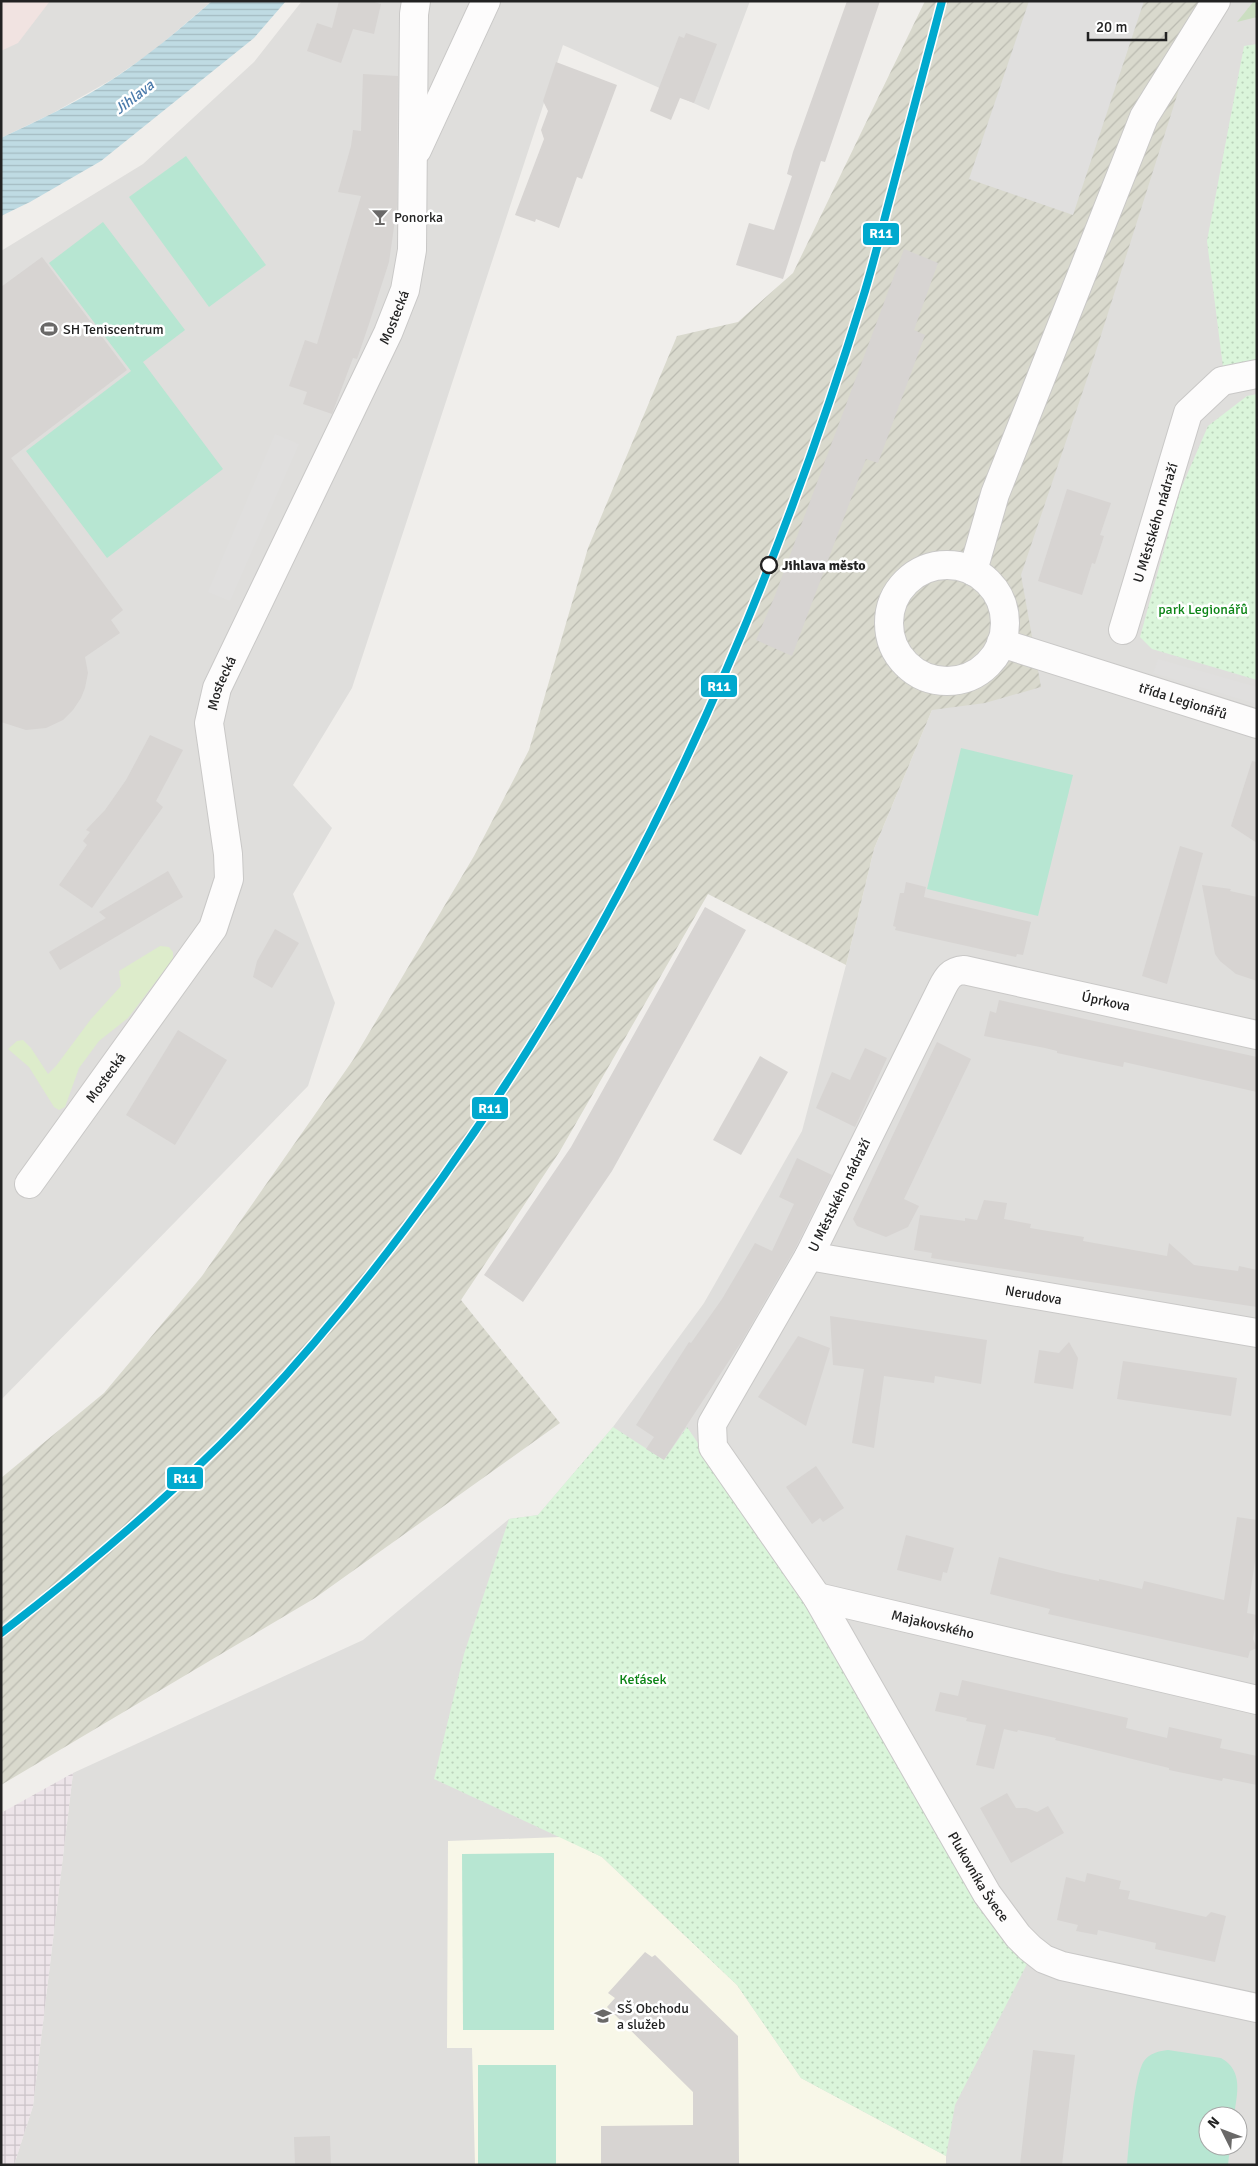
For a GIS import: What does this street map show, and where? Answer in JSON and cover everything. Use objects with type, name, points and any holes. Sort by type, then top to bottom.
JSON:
[{"type":"street","name":"Mostecká","points":[[29,1184],[213,928],[229,879],[228,854],[209,723],[217,688],[388,333],[405,290],[412,250],[414,14],[416,1]]},
{"type":"street","name":"Mostecká","points":[[413,158],[486,1]]},
{"type":"street","points":[[964,568],[1144,117],[1216,1]]},
{"type":"street","name":"U Městského nádraží","points":[[1123,630],[1188,413],[1222,381],[1257,374]]},
{"type":"street","points":[[936,565],[964,568],[989,582],[1000,598],[1005,616],[1004,635],[996,653],[984,668],[967,677],[948,681],[929,678],[912,670],[899,656],[891,638],[888,619],[893,601],[903,584],[918,572],[936,565]]},
{"type":"street","name":"třída Legionářů","points":[[1000,642],[1257,724]]},
{"type":"street","name":"Úprkova","points":[[955,971],[964,970],[1257,1035]]},
{"type":"street","name":"U Městského nádraží","points":[[817,1597],[714,1446],[712,1424],[809,1256],[942,988],[948,977],[955,971]]},
{"type":"street","name":"Nerudova","points":[[809,1256],[1257,1333]]},
{"type":"street","name":"Majakovského","points":[[817,1597],[1257,1700]]},
{"type":"street","name":"Plukovníka Švece","points":[[817,1597],[987,1894],[1018,1936],[1030,1948],[1044,1959],[1062,1966],[1257,2008]]},
{"type":"shaded area","points":[[1,1],[212,1],[152,52],[111,80],[53,113],[1,138]]},
{"type":"shaded area","points":[[1,1],[50,1],[18,43],[1,51]]},
{"type":"shaded area","points":[[302,1],[750,1],[709,110],[563,45],[352,688],[293,785],[332,828],[293,894],[335,1003],[308,1086],[1,1400],[1,251],[143,164],[254,62]]},
{"type":"shaded area","points":[[925,1],[1207,1],[1089,373],[1021,575],[1041,687],[985,703],[932,710],[874,849],[846,965],[708,894],[560,1151],[461,1300],[560,1423],[315,1598],[1,1785],[1,1478],[104,1393],[202,1276],[353,1060],[474,856],[529,750],[588,548],[677,336],[738,322],[793,273]]},
{"type":"shaded area","points":[[1029,1],[1144,1],[1073,215],[969,179]]},
{"type":"shaded area","points":[[1093,1],[1257,1],[1257,2165],[14,2165],[33,2106],[73,1773],[363,1640],[509,1519],[538,1515],[613,1427],[704,1303],[802,1131],[846,965],[874,849],[932,710]]},
{"type":"shaded area","points":[[275,434],[299,444],[230,601],[208,592]]},
{"type":"shaded area","points":[[1158,659],[1257,687],[1257,704],[1153,673]]},
{"type":"shaded area","points":[[73,1773],[33,2106],[14,2165],[1,2165],[1,1813]]},
{"type":"shaded area","name":"SŠ Obchodu a služeb","points":[[561,1837],[602,1857],[737,1985],[801,2078],[946,2156],[946,2165],[475,2165],[472,2048],[447,2048],[448,1841]]},
{"type":"green space","points":[[1254,1],[1257,1],[1257,17],[1237,22]]},
{"type":"green space","points":[[1257,44],[1257,365],[1223,367],[1207,241],[1244,46]]},
{"type":"green space","points":[[186,156],[266,265],[209,307],[129,197]]},
{"type":"green space","points":[[103,222],[185,330],[143,362],[223,469],[107,558],[26,451],[131,371],[49,263]]},
{"type":"green space","name":"park Legionářů","points":[[1257,394],[1257,680],[1152,649],[1140,637],[1180,491],[1208,426],[1247,396]]},
{"type":"green space","points":[[961,748],[1073,775],[1038,916],[927,889]]},
{"type":"green space","points":[[160,946],[169,947],[173,952],[173,959],[128,1018],[99,1041],[79,1068],[65,1107],[59,1110],[54,1107],[29,1067],[8,1049],[17,1041],[23,1040],[31,1048],[48,1074],[91,1019],[121,986],[119,971]]},
{"type":"green space","name":"Keťásek","points":[[613,1427],[664,1460],[687,1427],[806,1602],[981,1909],[1027,1964],[955,2105],[946,2156],[801,2078],[737,1985],[602,1857],[434,1779],[464,1654],[509,1519],[538,1515]]},
{"type":"green space","points":[[554,1853],[554,2030],[463,2030],[462,1854]]},
{"type":"green space","points":[[1168,2050],[1221,2058],[1233,2069],[1237,2084],[1235,2106],[1198,2106],[1198,2156],[1229,2156],[1228,2165],[1127,2165],[1140,2069],[1149,2056]]},
{"type":"green space","points":[[478,2065],[556,2065],[556,2165],[478,2165]]},
{"type":"water","name":"Jihlava","points":[[212,1],[286,1],[254,38],[101,161],[30,202],[1,216],[1,138],[72,103],[113,79],[164,42]]},
{"type":"building","points":[[339,1],[371,1],[381,4],[374,34],[353,29],[341,63],[307,51],[317,23],[332,28]]},
{"type":"building","points":[[847,1],[880,1],[825,162],[821,161],[783,279],[736,265],[749,223],[774,230],[792,176],[787,174],[793,152]]},
{"type":"building","points":[[686,33],[717,44],[694,103],[680,98],[671,120],[650,111],[679,36],[684,38]]},
{"type":"building","points":[[556,62],[617,85],[582,179],[577,177],[559,228],[536,219],[535,222],[515,215],[544,139],[541,130],[548,111],[543,101]]},
{"type":"building","points":[[363,74],[398,76],[397,206],[389,262],[357,359],[353,358],[332,414],[303,404],[307,392],[289,386],[305,340],[317,344],[361,196],[338,192],[351,146],[353,130],[361,131]]},
{"type":"building","points":[[904,249],[938,263],[914,330],[925,335],[878,463],[866,459],[792,656],[756,640],[774,598]]},
{"type":"building","points":[[42,257],[127,370],[11,458],[123,610],[111,620],[120,633],[85,657],[88,673],[85,688],[73,710],[63,720],[46,728],[26,730],[1,722],[1,287]]},
{"type":"building","points":[[1067,489],[1111,503],[1100,535],[1104,536],[1095,564],[1092,563],[1082,595],[1038,581]]},
{"type":"building","points":[[150,735],[183,750],[156,801],[163,807],[92,908],[59,885],[87,845],[83,841],[90,832],[86,830],[105,810],[126,780]]},
{"type":"building","points":[[1252,761],[1257,762],[1257,843],[1231,826]]},
{"type":"building","points":[[1180,846],[1203,853],[1167,984],[1142,976]]},
{"type":"building","points":[[168,871],[183,897],[60,970],[49,952],[106,918],[99,912]]},
{"type":"building","points":[[906,882],[926,887],[924,897],[1031,922],[1023,955],[1017,954],[1016,957],[895,930],[896,927],[893,926],[900,893],[904,893]]},
{"type":"building","points":[[1202,885],[1231,889],[1230,891],[1257,897],[1257,981],[1236,974],[1220,961],[1215,954]]},
{"type":"building","points":[[705,907],[746,930],[612,1171],[523,1302],[484,1275],[571,1147]]},
{"type":"building","points":[[275,929],[299,943],[272,988],[253,977],[257,961]]},
{"type":"building","points":[[999,1000],[1257,1057],[1257,1092],[1124,1062],[1123,1067],[1057,1053],[1057,1051],[1045,1048],[984,1036],[990,1011],[996,1013]]},
{"type":"building","points":[[178,1030],[227,1060],[175,1145],[126,1115]]},
{"type":"building","points":[[937,1042],[971,1059],[904,1199],[919,1206],[908,1227],[886,1237],[857,1226],[853,1219]]},
{"type":"building","points":[[865,1048],[887,1058],[855,1127],[816,1108],[832,1072],[850,1080]]},
{"type":"building","points":[[760,1056],[788,1072],[741,1155],[713,1140]]},
{"type":"building","points":[[797,1158],[832,1175],[795,1249],[742,1341],[664,1460],[646,1449],[654,1437],[636,1425],[689,1342],[691,1343],[722,1299],[755,1243],[772,1251],[794,1204],[779,1197]]},
{"type":"building","points":[[984,1200],[1007,1203],[1004,1219],[1031,1224],[1030,1228],[1084,1237],[1083,1241],[1167,1256],[1169,1243],[1194,1265],[1238,1271],[1239,1266],[1257,1270],[1257,1307],[931,1258],[932,1253],[914,1250],[920,1215],[965,1221],[965,1218],[977,1220]]},
{"type":"building","points":[[830,1316],[987,1340],[981,1384],[935,1376],[934,1383],[884,1376],[874,1448],[852,1443],[864,1369],[833,1365]]},
{"type":"building","points":[[798,1336],[830,1348],[806,1426],[758,1397]]},
{"type":"building","points":[[1069,1342],[1078,1358],[1073,1389],[1034,1383],[1039,1350],[1059,1353]]},
{"type":"building","points":[[1123,1361],[1237,1378],[1231,1416],[1117,1399]]},
{"type":"building","points":[[816,1466],[844,1508],[823,1522],[820,1518],[812,1524],[786,1487]]},
{"type":"building","points":[[1237,1517],[1257,1520],[1257,1549],[1247,1613],[1257,1615],[1253,1639],[1257,1648],[1250,1651],[1248,1658],[1048,1614],[1050,1609],[990,1594],[999,1557],[1099,1581],[1099,1579],[1142,1589],[1144,1581],[1224,1600]]},
{"type":"building","points":[[906,1535],[954,1548],[947,1573],[943,1572],[941,1581],[897,1570]]},
{"type":"building","points":[[962,1680],[1128,1718],[1126,1728],[1167,1738],[1169,1727],[1222,1739],[1220,1748],[1257,1756],[1257,1785],[1223,1778],[1222,1781],[1169,1770],[1169,1768],[1055,1740],[1056,1738],[1004,1729],[994,1769],[976,1765],[986,1725],[966,1721],[967,1718],[935,1711],[940,1692],[958,1696]]},
{"type":"building","points":[[1007,1793],[1016,1808],[1026,1808],[1037,1812],[1048,1806],[1064,1833],[1011,1863],[980,1808]]},
{"type":"building","points":[[1087,1873],[1121,1881],[1119,1889],[1130,1891],[1128,1899],[1206,1917],[1211,1912],[1226,1916],[1215,1962],[1155,1949],[1156,1943],[1098,1930],[1097,1935],[1076,1931],[1078,1925],[1057,1920],[1066,1877],[1085,1882]]},
{"type":"building","points":[[645,1952],[652,1957],[655,1955],[738,2036],[739,2165],[601,2165],[601,2126],[693,2125],[693,2092],[607,2007],[615,1998],[608,1993]]},
{"type":"building","points":[[1033,2050],[1075,2055],[1062,2165],[1020,2165]]},
{"type":"building","points":[[330,2136],[331,2165],[295,2165],[294,2137]]},
{"type":"transit line","name":"R11","points":[[1,1633],[86,1565],[168,1494],[221,1444],[310,1348],[392,1247],[443,1177],[512,1075],[576,970],[635,862],[690,751],[740,639],[785,524],[827,408],[865,291],[942,1]]},
{"type":"place","name":"Ponorka","points":[[380,217]]},
{"type":"place","name":"SH Teniscentrum","points":[[49,329]]},
{"type":"place","name":"Jihlava město","points":[[769,565]]},
{"type":"place","name":"SŠ Obchodu a služeb","points":[[603,2016]]}]
